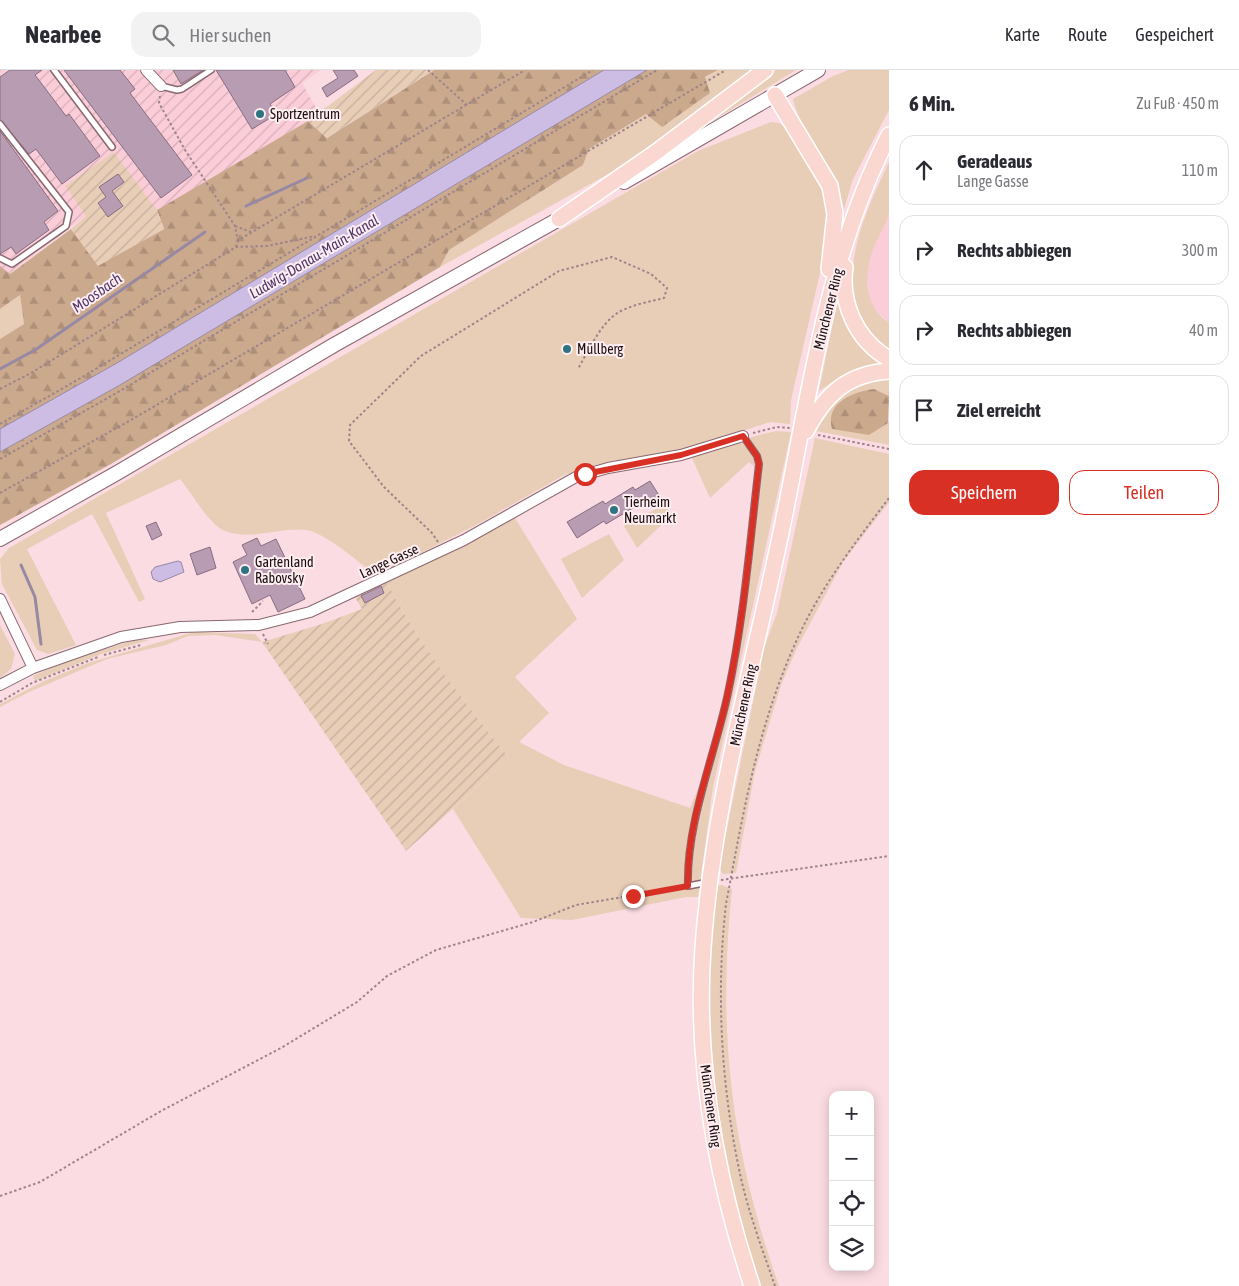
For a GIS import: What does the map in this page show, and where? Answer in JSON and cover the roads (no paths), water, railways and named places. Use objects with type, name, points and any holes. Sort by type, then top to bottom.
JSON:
[{"type":"main road","points":[[560,219],[655,153],[765,70]]},
{"type":"main road","points":[[0,539],[117,473],[334,344],[560,219],[818,70]]},
{"type":"main road","points":[[775,95],[823,172],[834,205],[834,234],[822,328]]},
{"type":"main road","name":"Münchener Ring","points":[[752,1286],[739,1246],[714,1132],[704,1061],[702,950],[709,882],[717,828],[799,446],[822,328],[848,232],[861,194],[889,135]]},
{"type":"main road","points":[[861,194],[845,267],[845,297],[848,310],[860,332],[889,359]]},
{"type":"main road","points":[[799,446],[820,406],[834,392],[859,376],[889,371]]},
{"type":"main road","points":[[739,1246],[740,1286]]},
{"type":"street","points":[[146,70],[161,86]]},
{"type":"street","name":"Lange Gasse","points":[[0,685],[33,668],[104,643],[147,632],[180,627],[244,627],[297,616],[331,603],[443,550],[576,477],[608,468],[690,452],[743,436]]},
{"type":"street","points":[[0,599],[33,668]]},
{"type":"street","points":[[0,609],[10,621]]},
{"type":"lane","points":[[54,70],[112,147]]},
{"type":"lane","points":[[161,86],[177,90],[182,89],[211,70]]},
{"type":"lane","points":[[0,124],[69,212],[66,226],[12,264],[0,258]]},
{"type":"lane","points":[[709,882],[688,886],[696,815],[719,737],[738,645],[759,464],[757,456],[743,436]]},
{"type":"water","name":"Ludwig-Donau-Main-Kanal","points":[[604,70],[647,70],[120,385],[0,452],[0,429],[117,363]]},
{"type":"water","points":[[178,561],[181,562],[184,572],[160,582],[153,579],[151,572],[155,567]]},
{"type":"waterway","name":"Moosbach","points":[[246,206],[307,178]]},
{"type":"waterway","name":"Moosbach","points":[[0,369],[35,350],[205,232]]},
{"type":"waterway","points":[[21,565],[35,597],[41,644]]},
{"type":"place","name":"Sportzentrum","points":[[260,114]]},
{"type":"place","name":"Müllberg","points":[[567,349]]},
{"type":"place","name":"Tierheim Neumarkt","points":[[614,510]]},
{"type":"place","name":"Gartenland Rabovsky","points":[[245,570]]}]
